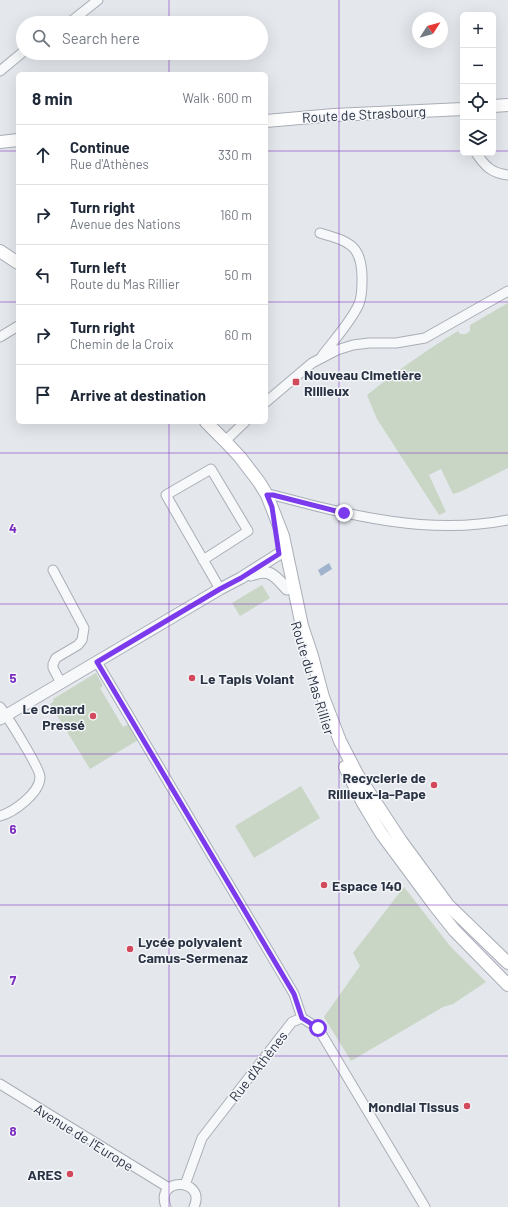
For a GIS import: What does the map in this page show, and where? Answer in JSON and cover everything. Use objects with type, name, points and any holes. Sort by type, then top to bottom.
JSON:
[{"type":"main road","points":[[496,106],[508,105]]},
{"type":"main road","name":"Route de Strasbourg","points":[[268,121],[334,115],[460,109]]},
{"type":"main road","points":[[0,142],[16,140]]},
{"type":"main road","points":[[0,251],[16,262]]},
{"type":"main road","name":"Route du Mas Rillier","points":[[208,424],[225,440],[251,470],[267,495],[272,507],[302,626],[323,697],[340,741],[357,774],[401,841],[448,905],[508,963]]},
{"type":"main road","name":"Route du Mas Rillier","points":[[283,553],[287,589],[310,678],[327,727],[363,803],[381,833],[454,930],[507,981]]},
{"type":"street","points":[[78,16],[98,0]]},
{"type":"street","points":[[0,72],[16,58]]},
{"type":"street","points":[[0,137],[0,142]]},
{"type":"street","points":[[478,156],[492,171],[508,175]]},
{"type":"street","points":[[320,233],[342,239],[353,247],[359,255],[363,267],[359,305],[320,358]]},
{"type":"street","points":[[268,400],[312,363],[337,350],[353,345],[369,343],[396,343],[425,338],[508,291]]},
{"type":"street","points":[[0,337],[16,327]]},
{"type":"street","points":[[225,440],[243,424]]},
{"type":"street","points":[[203,560],[248,531],[212,469],[166,495],[203,560],[220,589]]},
{"type":"street","points":[[267,495],[273,495],[344,513],[413,525],[475,524],[508,520]]},
{"type":"street","points":[[0,816],[8,814],[26,800],[38,787],[40,776],[36,766],[2,714],[61,683],[283,553]]},
{"type":"street","points":[[53,570],[84,628],[82,640],[78,645],[56,658],[53,664],[53,668],[61,683]]},
{"type":"street","points":[[241,578],[256,573],[267,572],[273,575],[287,589]]},
{"type":"street","points":[[97,662],[294,994],[302,1018],[318,1028],[425,1207]]},
{"type":"street","name":"Rue d'Athènes","points":[[185,1185],[202,1138],[292,1022],[302,1018]]},
{"type":"street","name":"Avenue de l'Europe","points":[[0,1084],[169,1188]]},
{"type":"street","points":[[166,1207],[164,1198],[166,1192],[169,1188],[177,1184],[185,1185],[194,1192],[196,1198],[194,1207]]},
{"type":"green space","points":[[508,303],[508,468],[453,494],[441,469],[429,475],[446,512],[439,515],[377,419],[367,395],[400,369],[434,346],[458,331],[460,334],[466,334],[470,331],[470,325]]},
{"type":"green space","points":[[262,585],[270,598],[240,616],[232,603]]},
{"type":"green space","points":[[96,673],[103,686],[100,688],[123,727],[129,724],[138,740],[90,769],[50,704],[54,701],[53,699]]},
{"type":"green space","points":[[301,786],[320,818],[254,858],[235,826]]},
{"type":"green space","points":[[404,887],[450,946],[486,982],[453,1004],[443,1007],[351,1061],[324,1017],[360,966],[353,953]]},
{"type":"water","points":[[329,563],[332,569],[321,576],[318,570]]},
{"type":"place","name":"Nouveau Cimetière Rillieux","points":[[296,382]]},
{"type":"place","name":"Le Tapis Volant","points":[[192,678]]},
{"type":"place","name":"Le Canard Pressé","points":[[93,716]]},
{"type":"place","name":"Recyclerie de Rillieux-la-Pape","points":[[434,785]]},
{"type":"place","name":"Espace 140","points":[[324,885]]},
{"type":"place","name":"Lycée polyvalent Camus-Sermenaz","points":[[130,949]]},
{"type":"place","name":"Mondial Tissus","points":[[467,1106]]},
{"type":"place","name":"ARES","points":[[70,1174]]},
{"type":"route","points":[[318,1028],[302,1018],[298,1001],[294,994],[97,662],[241,578],[279,554],[272,507],[267,495],[273,495],[344,513]]}]
